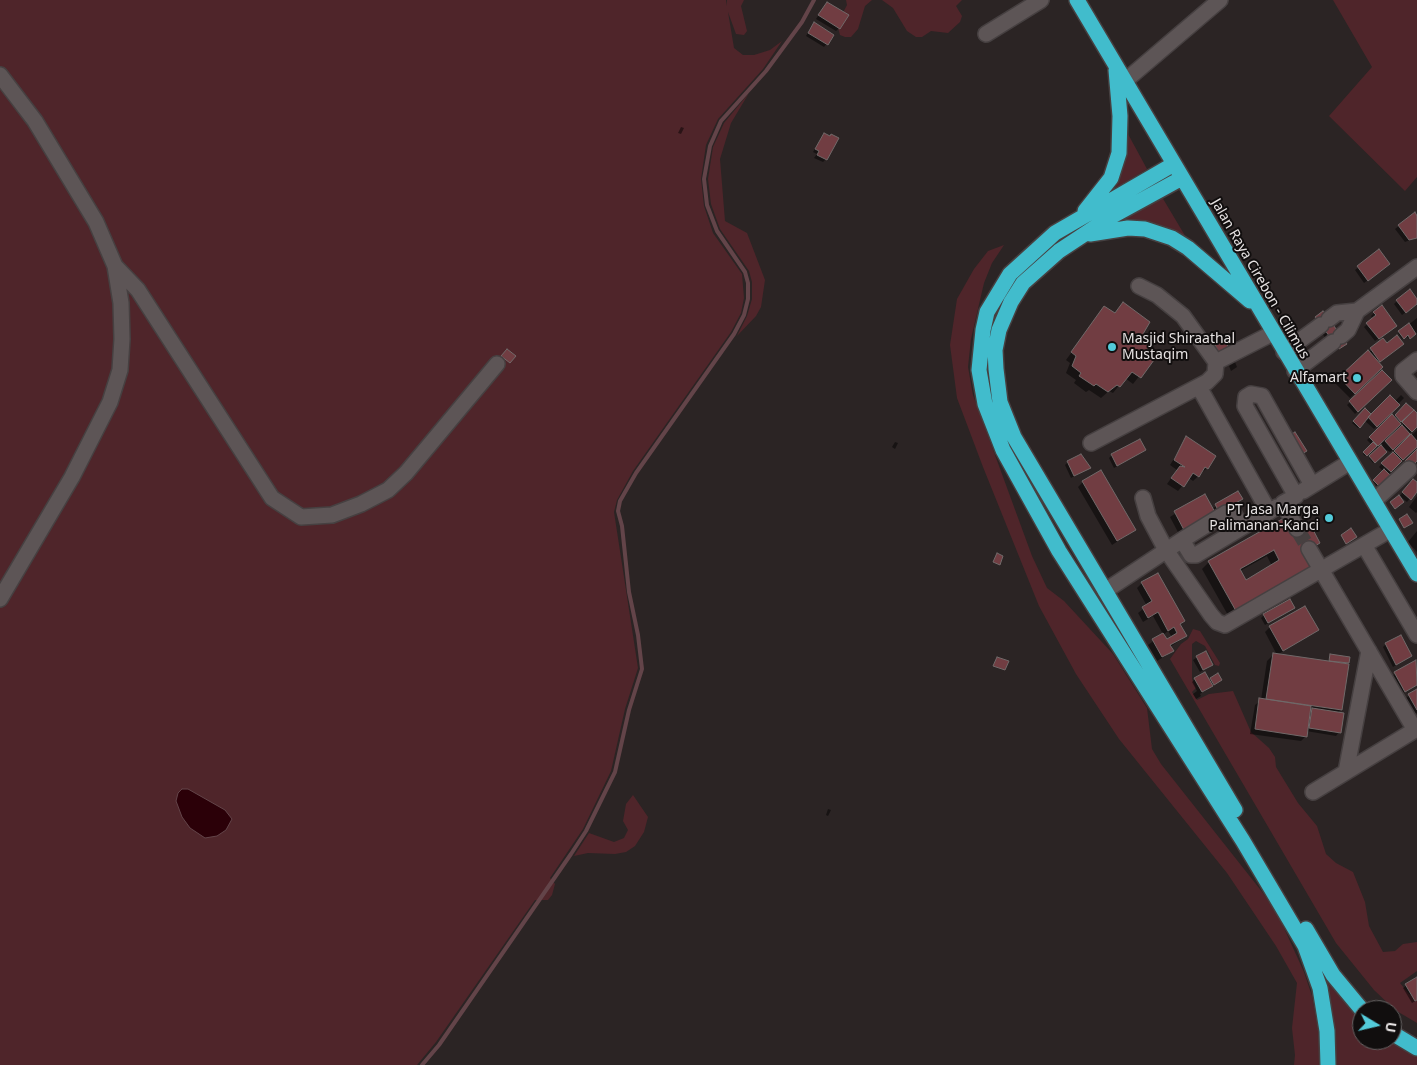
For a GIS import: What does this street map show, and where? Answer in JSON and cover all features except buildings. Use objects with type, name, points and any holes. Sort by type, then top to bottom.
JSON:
[{"type":"highway","name":"Jalan Raya Cirebon - Cilimus","points":[[1077,0],[1417,574]]},
{"type":"highway","points":[[1075,221],[1104,188],[1116,165],[1121,139],[1115,64]]},
{"type":"highway","points":[[1174,164],[1055,233],[1010,274],[987,312],[980,350],[980,370],[985,404],[1003,450],[1054,542],[1252,857],[1305,946],[1320,988],[1327,1030],[1328,1065]]},
{"type":"highway","points":[[1182,178],[1110,218],[1058,251],[1023,283],[1011,302],[999,330],[995,350],[1000,402],[1014,437],[1105,591],[1334,975],[1354,1000]]},
{"type":"highway","points":[[1084,235],[1128,228],[1145,229],[1172,238],[1188,248],[1259,309]]},
{"type":"highway","points":[[1402,1040],[1417,1048]]},
{"type":"street","points":[[986,34],[1041,0]]},
{"type":"street","points":[[1125,81],[1220,0]]},
{"type":"street","points":[[0,75],[35,121],[96,222],[115,266],[121,303],[122,340],[120,370],[110,402],[72,477],[0,599]]},
{"type":"street","points":[[115,266],[138,290],[272,498],[301,517],[332,515],[361,504],[388,490],[406,473],[497,364]]},
{"type":"street","points":[[1284,352],[1337,313],[1357,311],[1414,274]]},
{"type":"street","points":[[1091,442],[1199,387],[1214,374],[1216,362],[1183,316],[1157,294],[1139,286]]},
{"type":"street","points":[[1296,371],[1348,330],[1357,311]]},
{"type":"street","points":[[1216,362],[1273,333]]},
{"type":"street","points":[[1417,360],[1403,372],[1403,376],[1417,392]]},
{"type":"street","points":[[1199,387],[1269,512]]},
{"type":"street","points":[[1297,528],[1289,500],[1245,406],[1244,401],[1251,394],[1262,396],[1312,485]]},
{"type":"street","points":[[1182,540],[1192,555],[1196,556],[1350,462]]},
{"type":"street","points":[[1374,501],[1409,469]]},
{"type":"street","points":[[1143,498],[1148,516],[1166,550],[1210,615],[1217,622],[1225,625],[1390,530]]},
{"type":"street","points":[[1105,591],[1166,550],[1229,512],[1234,514],[1241,528]]},
{"type":"street","points":[[1364,545],[1417,635]]},
{"type":"street","points":[[1309,549],[1416,730],[1312,792]]},
{"type":"street","points":[[1346,772],[1369,651]]},
{"type":"shaded area","points":[[0,0],[726,0],[727,6],[727,0],[744,0],[741,6],[747,31],[744,35],[736,34],[728,12],[734,48],[743,55],[754,55],[770,50],[782,41],[763,69],[718,119],[706,145],[701,179],[704,206],[713,233],[742,274],[744,298],[741,313],[731,332],[633,471],[617,500],[614,512],[638,668],[625,709],[611,771],[583,829],[550,878],[555,884],[552,895],[548,900],[535,900],[436,1042],[417,1065],[0,1065]]},
{"type":"shaded area","points":[[846,0],[872,0],[865,6],[858,29],[851,37],[840,35],[837,24],[847,5]]},
{"type":"shaded area","points":[[882,0],[962,0],[956,6],[962,16],[960,22],[948,33],[931,31],[922,37],[916,37],[907,31],[893,8]]},
{"type":"shaded area","points":[[1333,0],[1417,0],[1417,177],[1405,191],[1329,116],[1372,67]]},
{"type":"shaded area","points":[[749,93],[731,123],[720,159],[725,221],[747,233],[765,280],[761,307],[756,316],[737,336],[747,316],[752,299],[752,282],[749,271],[720,229],[711,204],[708,179],[713,147],[724,123]]},
{"type":"shaded area","points":[[1128,134],[1147,169],[1114,189],[1123,166]]},
{"type":"shaded area","points":[[1162,197],[1187,239],[1118,222],[1118,221]]},
{"type":"shaded area","points":[[1004,245],[992,263],[984,283],[971,339],[968,367],[973,395],[1032,556],[1047,588],[1064,601],[1113,654],[1147,708],[1152,749],[1161,764],[1263,893],[1279,917],[1304,972],[1312,996],[1320,1041],[1321,1065],[1294,1065],[1295,1055],[1292,1028],[1297,983],[1276,946],[1227,873],[1119,739],[1076,674],[1039,606],[983,467],[957,398],[950,345],[957,299],[974,269],[988,251]]},
{"type":"shaded area","points":[[1193,629],[1200,631],[1220,663],[1219,666],[1215,665],[1205,646],[1196,641],[1192,644],[1192,679],[1196,688],[1192,692],[1197,700],[1209,694],[1233,691],[1251,732],[1269,748],[1275,757],[1276,767],[1298,803],[1317,826],[1326,854],[1336,863],[1353,872],[1365,902],[1369,926],[1383,952],[1395,951],[1403,944],[1417,942],[1417,971],[1400,983],[1409,994],[1417,998],[1417,1023],[1402,1014],[1402,1000],[1384,1000],[1374,990],[1336,943],[1170,659],[1181,644],[1188,639]]},
{"type":"shaded area","points":[[182,789],[188,789],[225,810],[232,819],[226,830],[217,836],[205,838],[190,828],[182,817],[176,801],[178,793]]},
{"type":"shaded area","points":[[633,795],[648,817],[644,832],[635,846],[626,852],[615,854],[588,853],[574,856],[589,833],[614,842],[624,838],[628,830],[623,821],[626,804]]},
{"type":"shaded area","points":[[1320,964],[1352,1008],[1352,1050],[1402,1050],[1402,1047],[1417,1056],[1417,1065],[1334,1065]]},
{"type":"waterway","points":[[422,1065],[439,1045],[571,854],[586,831],[615,772],[629,710],[642,669],[638,635],[629,592],[622,526],[618,511],[620,501],[636,473],[734,334],[744,315],[748,299],[748,283],[745,272],[717,231],[707,205],[704,179],[710,146],[721,121],[766,71],[802,22],[814,0]]},
{"type":"tunnel","points":[[1297,529],[1309,549]]},
{"type":"place","name":"Masjid Shiraathal Mustaqim","points":[[1112,347]]},
{"type":"place","name":"Alfamart","points":[[1357,378]]},
{"type":"place","name":"PT Jasa Marga Palimanan-Kanci","points":[[1329,518]]}]
